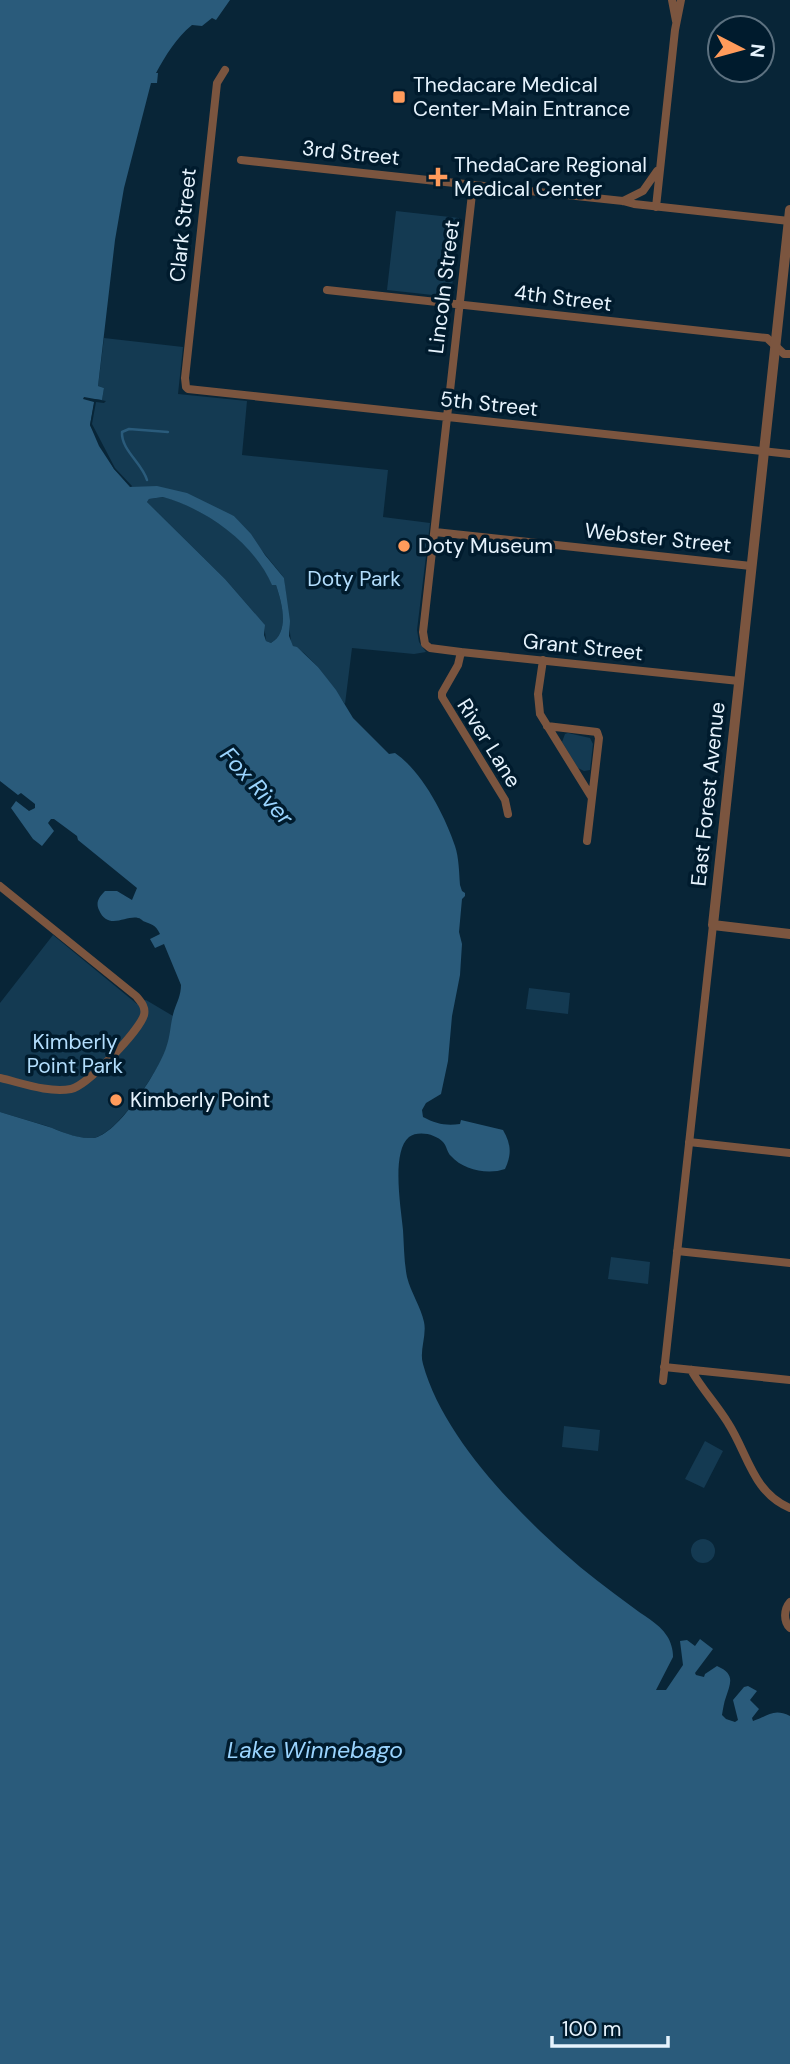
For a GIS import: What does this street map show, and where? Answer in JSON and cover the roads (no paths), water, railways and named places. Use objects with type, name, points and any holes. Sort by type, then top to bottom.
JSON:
[{"type":"street","points":[[672,0],[676,21]]},
{"type":"street","points":[[656,207],[676,21],[681,0]]},
{"type":"street","name":"Clark Street","points":[[186,387],[191,312],[217,83],[225,70]]},
{"type":"street","name":"3rd Street","points":[[241,160],[789,221]]},
{"type":"street","points":[[623,201],[646,189],[661,162]]},
{"type":"street","name":"Lincoln Street","points":[[425,644],[423,632],[473,185]]},
{"type":"street","name":"East Forest Avenue","points":[[663,1381],[790,210]]},
{"type":"street","name":"4th Street","points":[[327,290],[767,338],[784,354],[790,355]]},
{"type":"street","name":"5th Street","points":[[186,387],[192,390],[790,454]]},
{"type":"street","name":"Webster Street","points":[[435,532],[751,566]]},
{"type":"street","name":"Grant Street","points":[[425,644],[435,649],[739,681]]},
{"type":"street","name":"River Lane","points":[[461,652],[458,665],[442,697],[505,800],[508,814]]},
{"type":"street","points":[[543,660],[538,703],[540,714],[592,799]]},
{"type":"street","points":[[547,726],[597,732],[599,738],[587,841]]},
{"type":"street","points":[[0,886],[136,996],[144,1011],[135,1029],[93,1076],[78,1086],[55,1089],[0,1078]]},
{"type":"street","points":[[713,925],[790,933]]},
{"type":"street","points":[[689,1142],[790,1153]]},
{"type":"street","points":[[677,1251],[790,1263]]},
{"type":"street","points":[[664,1367],[790,1380]]},
{"type":"street","points":[[691,1370],[730,1425],[749,1466],[766,1493],[790,1508]]},
{"type":"street","points":[[790,1602],[785,1618],[790,1628]]},
{"type":"water","name":"Lake Winnebago","points":[[0,0],[230,0],[216,20],[212,18],[202,26],[192,25],[181,35],[156,73],[157,83],[151,83],[124,188],[115,240],[98,386],[104,388],[102,400],[95,399],[90,425],[114,469],[130,487],[157,486],[187,493],[234,516],[251,534],[284,578],[290,621],[289,636],[293,646],[318,667],[353,718],[389,754],[395,753],[414,771],[431,795],[451,834],[459,865],[460,885],[465,893],[459,932],[462,944],[460,975],[441,1094],[426,1103],[422,1110],[423,1117],[441,1124],[460,1124],[461,1120],[503,1130],[510,1154],[505,1169],[484,1171],[469,1168],[456,1161],[443,1142],[432,1135],[413,1135],[403,1144],[398,1181],[405,1259],[407,1277],[424,1322],[423,1364],[432,1390],[446,1416],[462,1442],[501,1491],[572,1560],[664,1631],[673,1657],[656,1690],[666,1690],[683,1665],[680,1641],[687,1640],[695,1646],[700,1639],[713,1649],[696,1675],[704,1677],[717,1666],[729,1675],[730,1683],[722,1715],[726,1719],[735,1722],[738,1720],[733,1700],[748,1686],[757,1691],[750,1700],[759,1709],[752,1718],[753,1721],[775,1713],[790,1716],[790,2064],[0,2064],[0,1112],[80,1137],[93,1138],[103,1134],[114,1126],[136,1100],[162,1058],[181,985],[164,944],[155,948],[150,939],[160,934],[155,927],[139,918],[107,920],[99,910],[98,902],[105,891],[117,891],[132,900],[137,888],[54,819],[48,823],[54,831],[42,846],[33,839],[11,808],[16,801],[29,811],[35,808],[35,804],[0,781]],"holes":[[[163,497],[196,510],[227,530],[253,555],[272,585],[276,585],[283,625],[281,632],[271,643],[266,641],[265,625],[225,579],[147,502],[149,499]]]},
{"type":"waterway","points":[[147,480],[128,451],[122,432],[129,429],[168,432]]},
{"type":"place","name":"Thedacare Medical Center-Main Entrance","points":[[399,97]]},
{"type":"place","name":"ThedaCare Regional Medical Center","points":[[438,177]]},
{"type":"place","name":"Doty Museum","points":[[404,546]]},
{"type":"place","name":"Kimberly Point","points":[[116,1100]]},
{"type":"park label","name":"Doty Park","points":[[354,579]]},
{"type":"park label","name":"Kimberly Point Park","points":[[75,1054]]},
{"type":"water label","name":"Fox River","points":[[257,786]]}]
